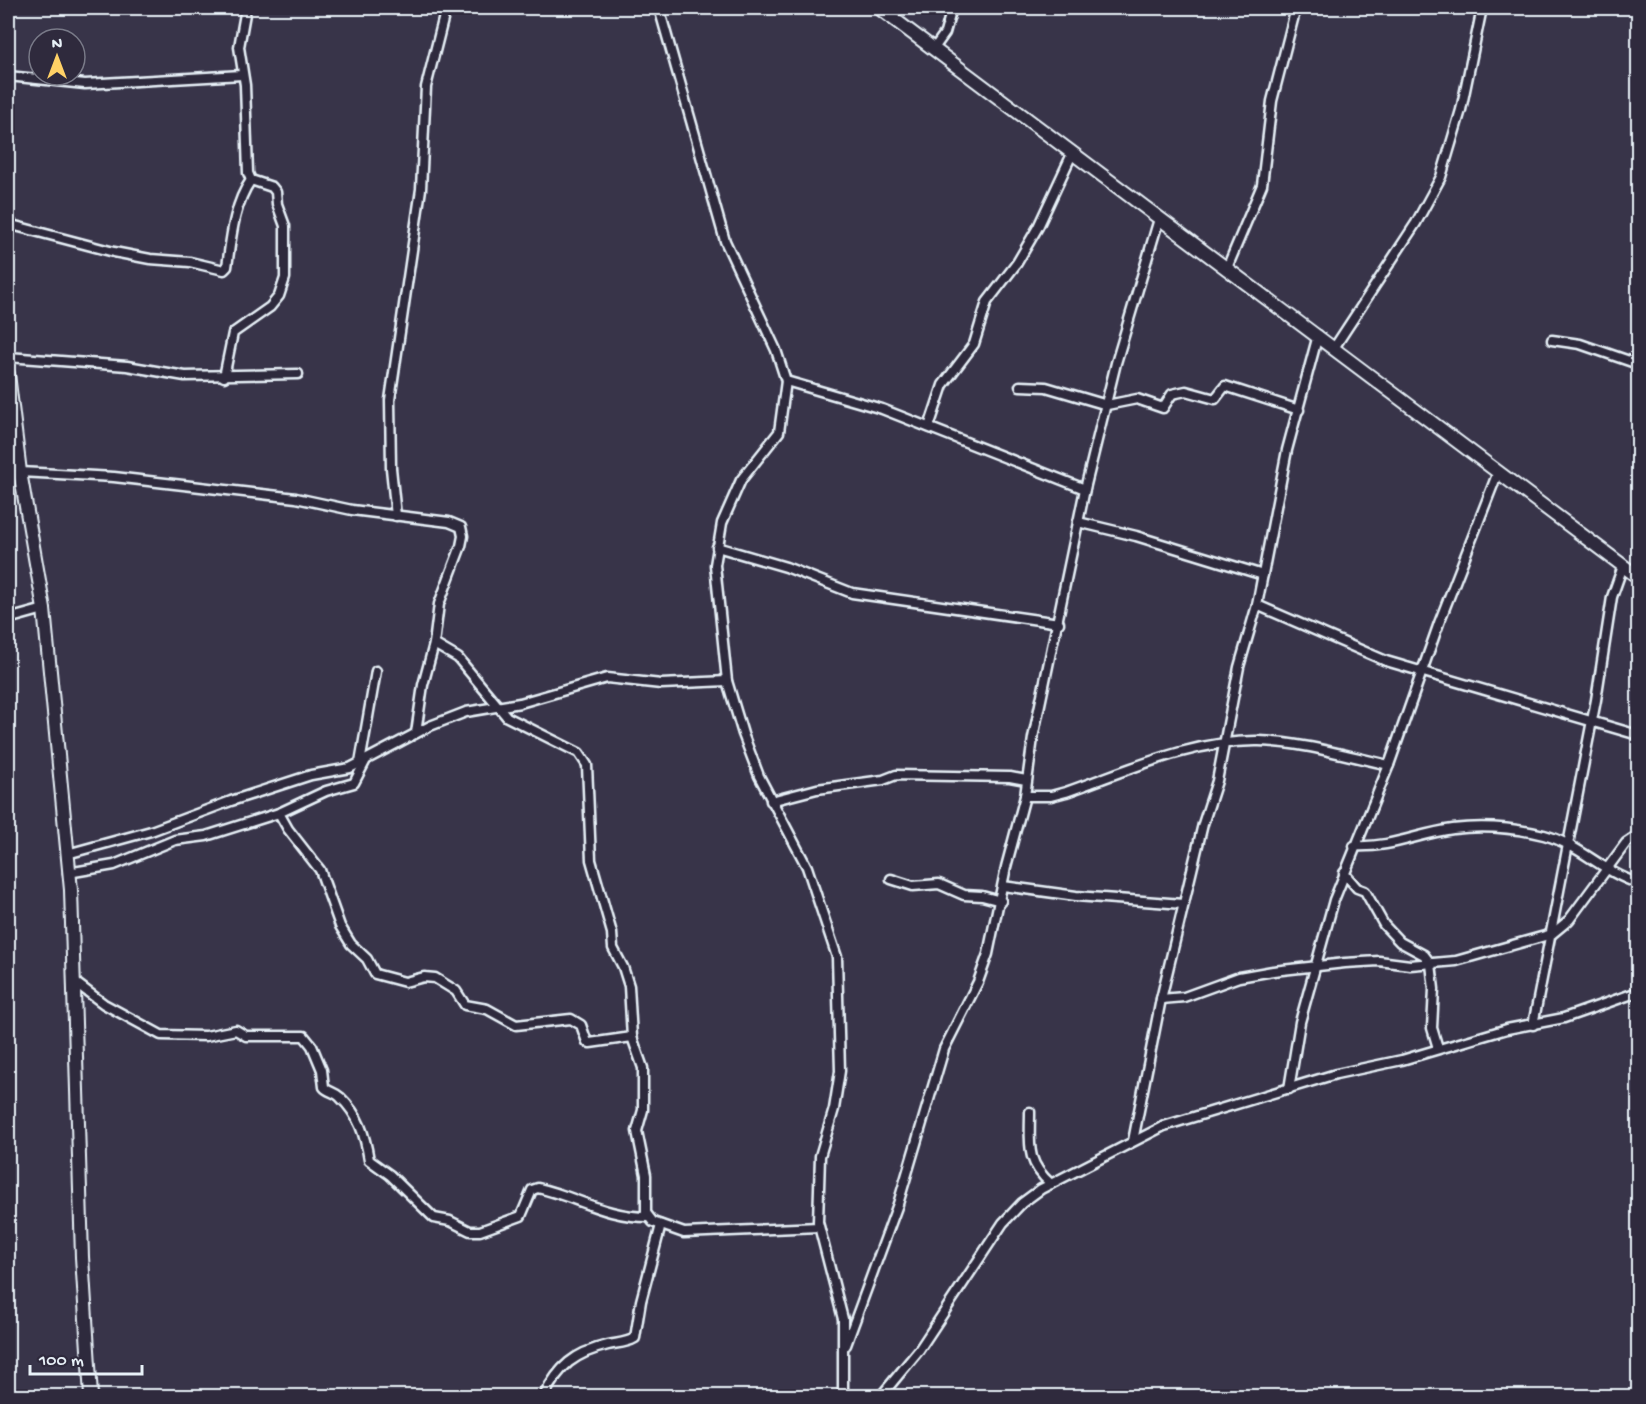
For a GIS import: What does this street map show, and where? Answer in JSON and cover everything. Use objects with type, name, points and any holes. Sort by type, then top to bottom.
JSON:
[{"type":"main road","points":[[879,8],[935,47],[1072,154],[1318,335],[1638,577]]},
{"type":"main road","points":[[8,374],[20,472],[44,609],[67,854],[76,983],[82,1245],[91,1396]]},
{"type":"street","points":[[224,376],[233,333],[270,308],[279,296],[285,278],[285,226],[276,192],[272,187],[251,180],[248,173],[248,133],[239,47],[246,8]]},
{"type":"street","points":[[396,516],[391,468],[390,400],[421,189],[426,87],[446,8]]},
{"type":"street","points":[[659,8],[725,241],[776,350],[786,381],[779,432],[741,480],[722,523],[715,565],[727,681],[750,756],[771,801],[807,867],[837,957],[840,1071],[836,1100],[820,1156],[819,1227],[841,1306],[845,1348],[843,1396]]},
{"type":"street","points":[[935,47],[945,33],[952,8]]},
{"type":"street","points":[[1227,268],[1262,185],[1272,101],[1296,8]]},
{"type":"street","points":[[1334,348],[1416,224],[1441,177],[1461,110],[1482,8]]},
{"type":"street","points":[[8,76],[85,84],[242,75]]},
{"type":"street","points":[[928,427],[943,385],[974,344],[987,302],[1017,263],[1038,227],[1072,154]]},
{"type":"street","points":[[8,224],[114,252],[150,259],[190,262],[224,270],[227,267],[231,234],[240,201],[251,180]]},
{"type":"street","points":[[845,1348],[854,1331],[898,1204],[944,1049],[978,982],[988,954],[1025,796],[1033,738],[1059,623],[1085,489],[1116,363],[1159,219]]},
{"type":"street","points":[[1133,1141],[1161,999],[1203,824],[1217,781],[1239,667],[1257,605],[1287,450],[1318,335]]},
{"type":"street","points":[[1552,340],[1580,344],[1638,364]]},
{"type":"street","points":[[8,357],[127,366],[185,376],[298,374]]},
{"type":"street","points":[[786,381],[830,392],[928,427],[966,444],[1085,489]]},
{"type":"street","points":[[1020,386],[1046,387],[1107,405],[1137,399],[1163,408],[1172,394],[1186,391],[1215,399],[1225,386],[1299,410]]},
{"type":"street","points":[[20,472],[114,477],[296,498],[396,516],[449,522],[460,527],[463,536],[439,604],[434,644],[423,685],[416,733]]},
{"type":"street","points":[[1288,1089],[1300,1023],[1314,967],[1344,873],[1389,765],[1498,472]]},
{"type":"street","points":[[1078,522],[1136,536],[1263,575]]},
{"type":"street","points":[[717,547],[786,567],[852,593],[1059,623]]},
{"type":"street","points":[[1533,1025],[1569,844],[1612,597],[1623,566]]},
{"type":"street","points":[[1257,605],[1366,653],[1638,735]]},
{"type":"street","points":[[8,619],[44,609]]},
{"type":"street","points":[[434,644],[458,658],[497,706],[519,724],[579,753],[587,765],[591,860],[612,933],[613,948],[624,967],[629,986],[632,1038],[643,1068],[643,1110],[638,1131],[646,1175],[644,1206],[648,1217]]},
{"type":"street","points":[[68,873],[114,865],[169,842],[206,836],[279,813],[326,791],[354,783],[364,761],[376,671]]},
{"type":"street","points":[[67,854],[151,831],[231,801],[364,761],[416,733],[466,712],[520,703],[607,678],[661,684],[727,681]]},
{"type":"street","points":[[1025,796],[1052,796],[1158,758],[1225,743],[1262,741],[1286,744],[1389,765]]},
{"type":"street","points":[[771,801],[817,789],[883,780],[896,775],[1010,777],[1026,780]]},
{"type":"street","points":[[279,813],[288,830],[320,870],[340,926],[351,944],[367,959],[375,974],[405,982],[426,977],[435,978],[456,990],[465,1005],[487,1009],[516,1025],[571,1019],[581,1025],[587,1042],[590,1043],[632,1038]]},
{"type":"street","points":[[1354,846],[1385,846],[1452,829],[1484,827],[1527,832],[1569,844],[1606,870],[1638,883]]},
{"type":"street","points":[[1161,999],[1184,997],[1239,977],[1379,961],[1402,965],[1431,964],[1474,957],[1552,934],[1569,920],[1626,843],[1638,835]]},
{"type":"street","points":[[1344,873],[1357,888],[1365,891],[1379,918],[1400,942],[1424,955],[1431,964],[1434,988],[1432,1028],[1438,1048]]},
{"type":"street","points":[[891,879],[913,886],[939,884],[964,895],[982,896],[1000,901]]},
{"type":"street","points":[[1003,886],[1076,896],[1183,904]]},
{"type":"street","points":[[76,983],[104,1004],[161,1035],[206,1036],[236,1030],[246,1035],[304,1036],[312,1046],[322,1070],[324,1087],[338,1095],[359,1121],[368,1146],[369,1160],[390,1175],[434,1218],[450,1221],[470,1231],[486,1229],[520,1216],[532,1190],[538,1188],[597,1210],[620,1216],[648,1217],[660,1225],[691,1233],[819,1227]]},
{"type":"street","points":[[881,1396],[919,1350],[1003,1223],[1022,1203],[1051,1184],[1164,1126],[1336,1074],[1402,1060],[1507,1029],[1587,1012],[1638,992]]},
{"type":"street","points":[[1030,1112],[1030,1156],[1039,1173],[1051,1184]]},
{"type":"street","points":[[544,1396],[568,1361],[597,1348],[629,1342],[635,1338],[641,1301],[660,1225]]}]
